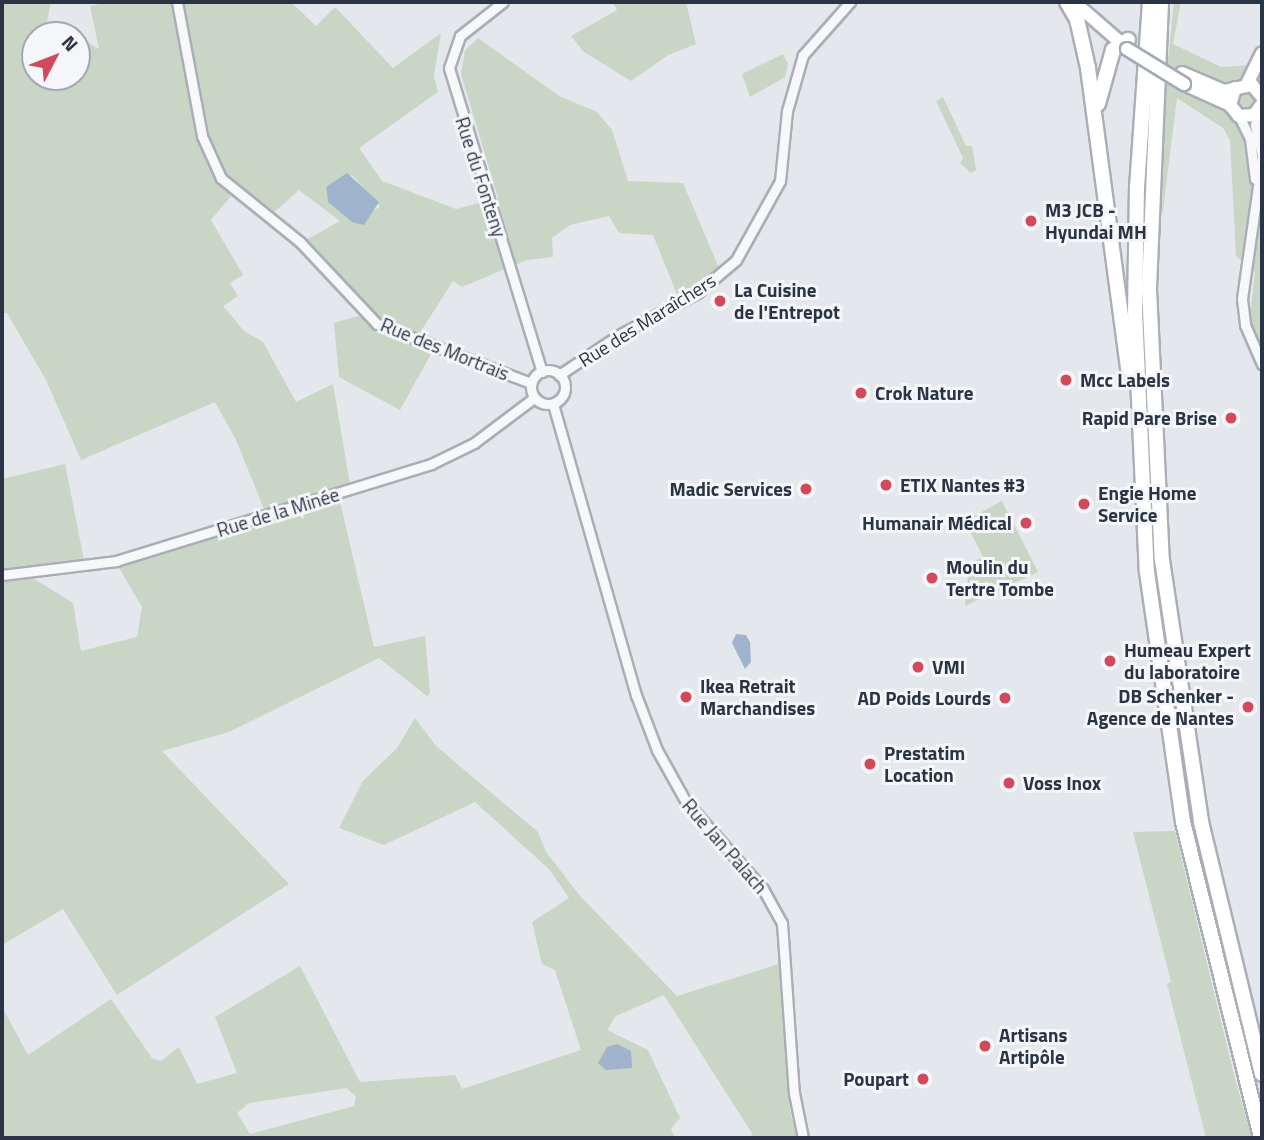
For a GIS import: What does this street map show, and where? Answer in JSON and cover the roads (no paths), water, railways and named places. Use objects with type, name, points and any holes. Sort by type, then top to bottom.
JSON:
[{"type":"highway","points":[[1067,2],[1080,30],[1096,122],[1124,328],[1133,439],[1139,448]]},
{"type":"highway","points":[[1150,2],[1136,236],[1139,448],[1149,588],[1171,761],[1204,920],[1261,1138]]},
{"type":"highway","points":[[1161,2],[1149,299],[1163,572],[1201,822],[1262,1074]]},
{"type":"highway","points":[[1158,35],[1164,30],[1168,2]]},
{"type":"highway","points":[[1096,122],[1105,70],[1125,44]]},
{"type":"main road","points":[[1074,2],[1125,44],[1183,78],[1230,105],[1240,116],[1261,98],[1241,86],[1224,91],[1183,78]]},
{"type":"main road","points":[[1083,2],[1125,44]]},
{"type":"main road","points":[[1230,105],[1262,53]]},
{"type":"street","name":"Rue des Mortrais","points":[[177,2],[202,136],[221,178],[299,242],[377,324],[531,383]]},
{"type":"street","name":"Rue du Fonteny","points":[[502,2],[460,36],[449,68],[542,372]]},
{"type":"street","name":"Rue des Maraîchers","points":[[559,375],[619,335],[697,293],[736,260],[779,181],[786,111],[803,55],[850,2]]},
{"type":"street","points":[[1261,98],[1255,125],[1262,157],[1242,299],[1245,325],[1262,365]]},
{"type":"street","points":[[1240,116],[1254,157],[1256,188]]},
{"type":"street","points":[[542,372],[559,375],[564,391],[553,404],[534,398],[531,383],[542,372]]},
{"type":"street","name":"Rue de la Minée","points":[[2,575],[123,559],[431,464],[474,443],[534,398]]},
{"type":"street","name":"Rue Jan Palach","points":[[553,404],[636,695],[657,750],[685,802],[763,889],[782,923],[794,1093],[803,1138]]},
{"type":"water","points":[[347,173],[379,202],[364,225],[352,222],[328,202],[326,187]]},
{"type":"water","points":[[736,634],[746,635],[750,642],[751,662],[745,669],[732,643]]},
{"type":"water","points":[[617,1044],[631,1051],[632,1068],[606,1070],[598,1063],[607,1047]]},
{"type":"place","name":"M3 JCB - Hyundai MH","points":[[1031,221]]},
{"type":"place","name":"La Cuisine de l'Entrepot","points":[[720,301]]},
{"type":"place","name":"Mcc Labels","points":[[1066,380]]},
{"type":"place","name":"Crok Nature","points":[[861,393]]},
{"type":"place","name":"Rapid Pare Brise","points":[[1231,418]]},
{"type":"place","name":"ETIX Nantes #3","points":[[886,485]]},
{"type":"place","name":"Madic Services","points":[[806,489]]},
{"type":"place","name":"Engie Home Service","points":[[1084,504]]},
{"type":"place","name":"Humanair Médical","points":[[1026,523]]},
{"type":"place","name":"Moulin du Tertre Tombe","points":[[932,578]]},
{"type":"place","name":"Humeau Expert du laboratoire","points":[[1110,661]]},
{"type":"place","name":"VMI","points":[[918,667]]},
{"type":"place","name":"Ikea Retrait Marchandises","points":[[686,697]]},
{"type":"place","name":"AD Poids Lourds","points":[[1005,698]]},
{"type":"place","name":"DB Schenker - Agence de Nantes","points":[[1248,707]]},
{"type":"place","name":"Prestatim Location","points":[[870,764]]},
{"type":"place","name":"Voss Inox","points":[[1009,783]]},
{"type":"place","name":"Artisans Artipôle","points":[[985,1046]]},
{"type":"place","name":"Poupart","points":[[923,1079]]}]
